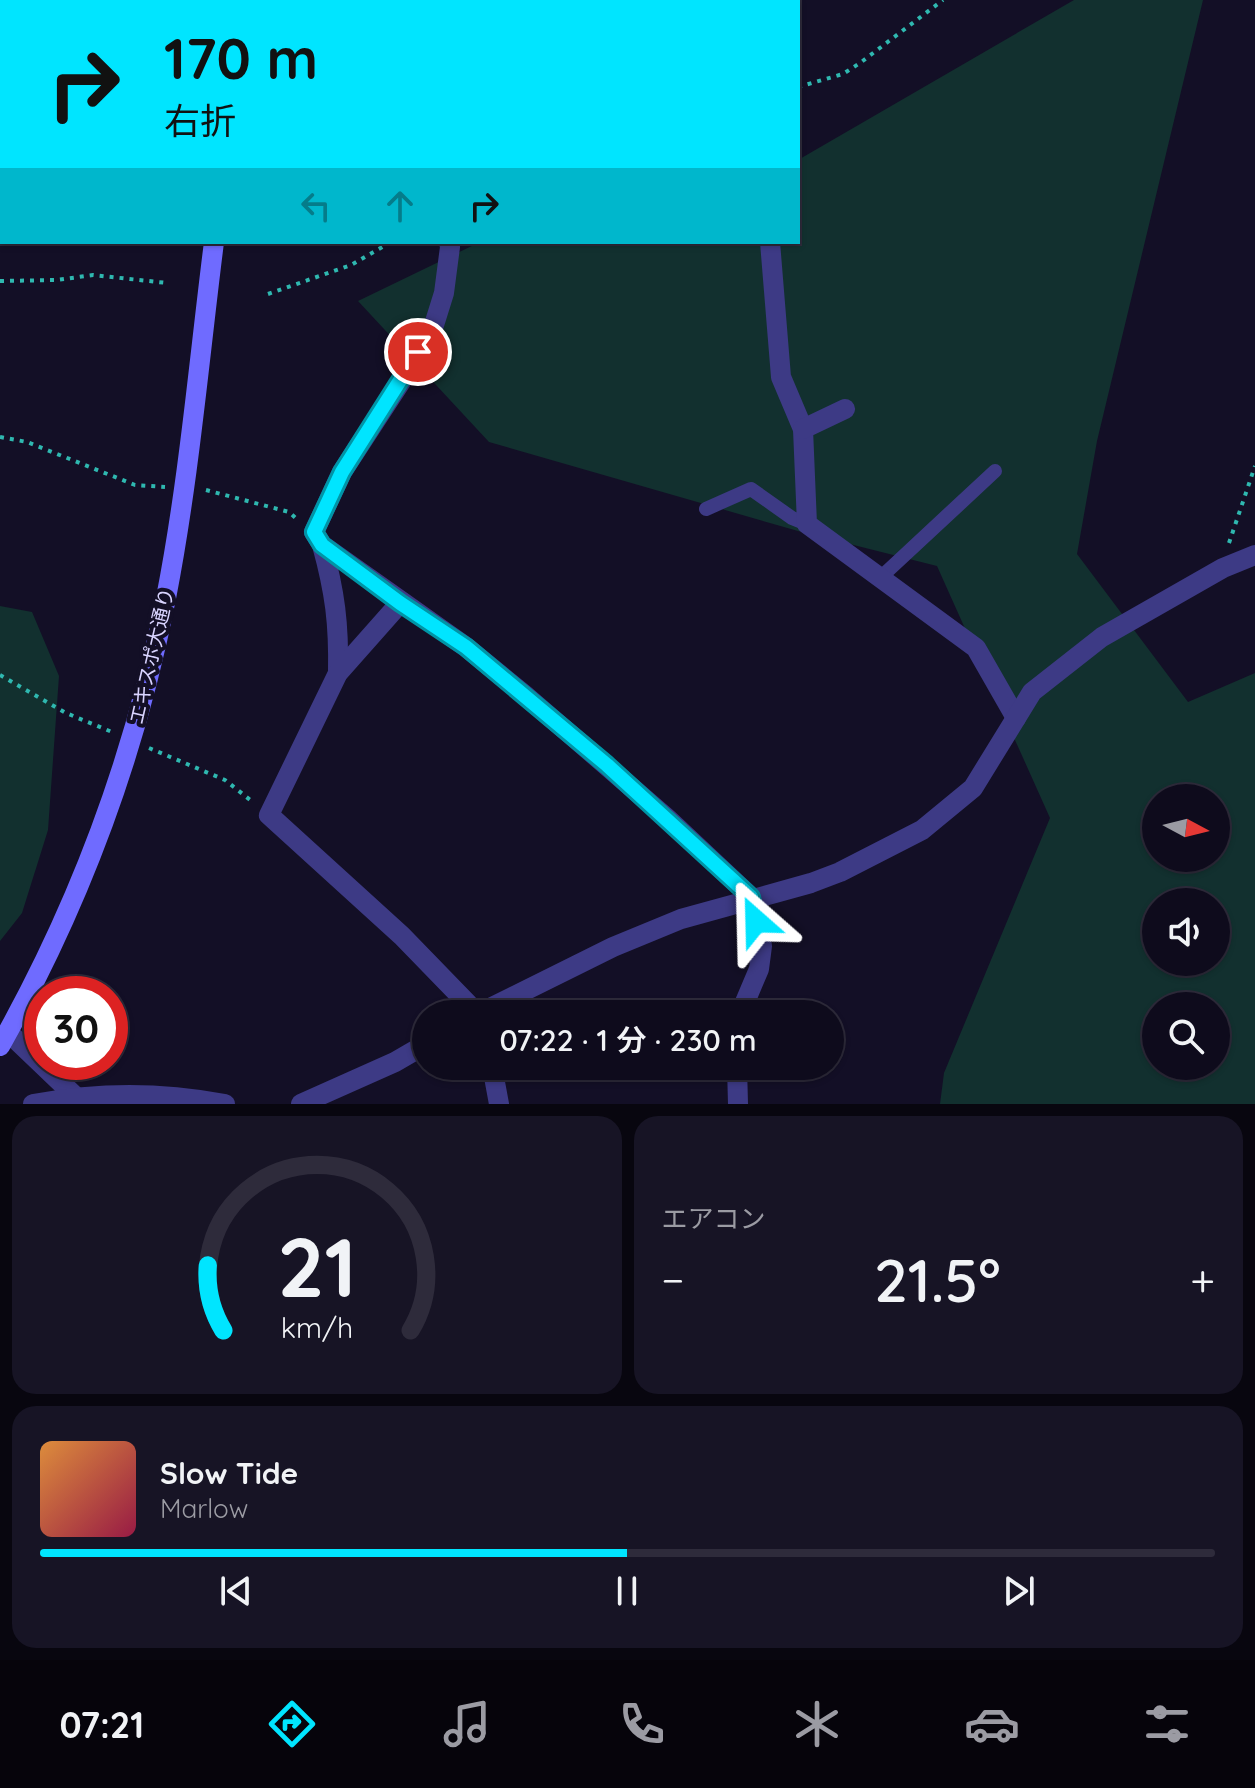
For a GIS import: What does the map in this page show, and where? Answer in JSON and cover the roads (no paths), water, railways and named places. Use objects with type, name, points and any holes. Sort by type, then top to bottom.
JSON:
[{"type":"main road","name":"エキスポ大通り","points":[[4,1039],[62,925],[118,783],[141,704],[166,598],[214,244]]},
{"type":"street","points":[[338,673],[336,602],[318,539],[342,472],[434,325],[444,293],[449,244]]},
{"type":"street","points":[[770,244],[781,377],[803,429],[807,524],[976,648],[1016,718]]},
{"type":"street","points":[[803,429],[845,409]]},
{"type":"street","points":[[318,539],[400,603],[466,647],[526,696],[668,819],[751,897],[762,946],[759,969],[746,1000]]},
{"type":"street","points":[[504,1000],[613,947],[681,919],[751,897],[811,883],[840,872],[922,830],[973,788],[1032,692],[1102,637],[1223,568],[1255,555]]},
{"type":"street","points":[[400,603],[338,673],[269,815],[402,936],[464,1000]]},
{"type":"street","points":[[4,1039],[77,1098]]},
{"type":"street","points":[[301,1104],[412,1052]]},
{"type":"street","points":[[495,1080],[499,1104]]},
{"type":"street","points":[[737,1080],[738,1104]]},
{"type":"street","points":[[33,1104],[134,1093],[225,1104]]},
{"type":"lane","points":[[880,578],[995,471]]},
{"type":"lane","points":[[706,509],[751,489],[792,518],[807,524]]}]
